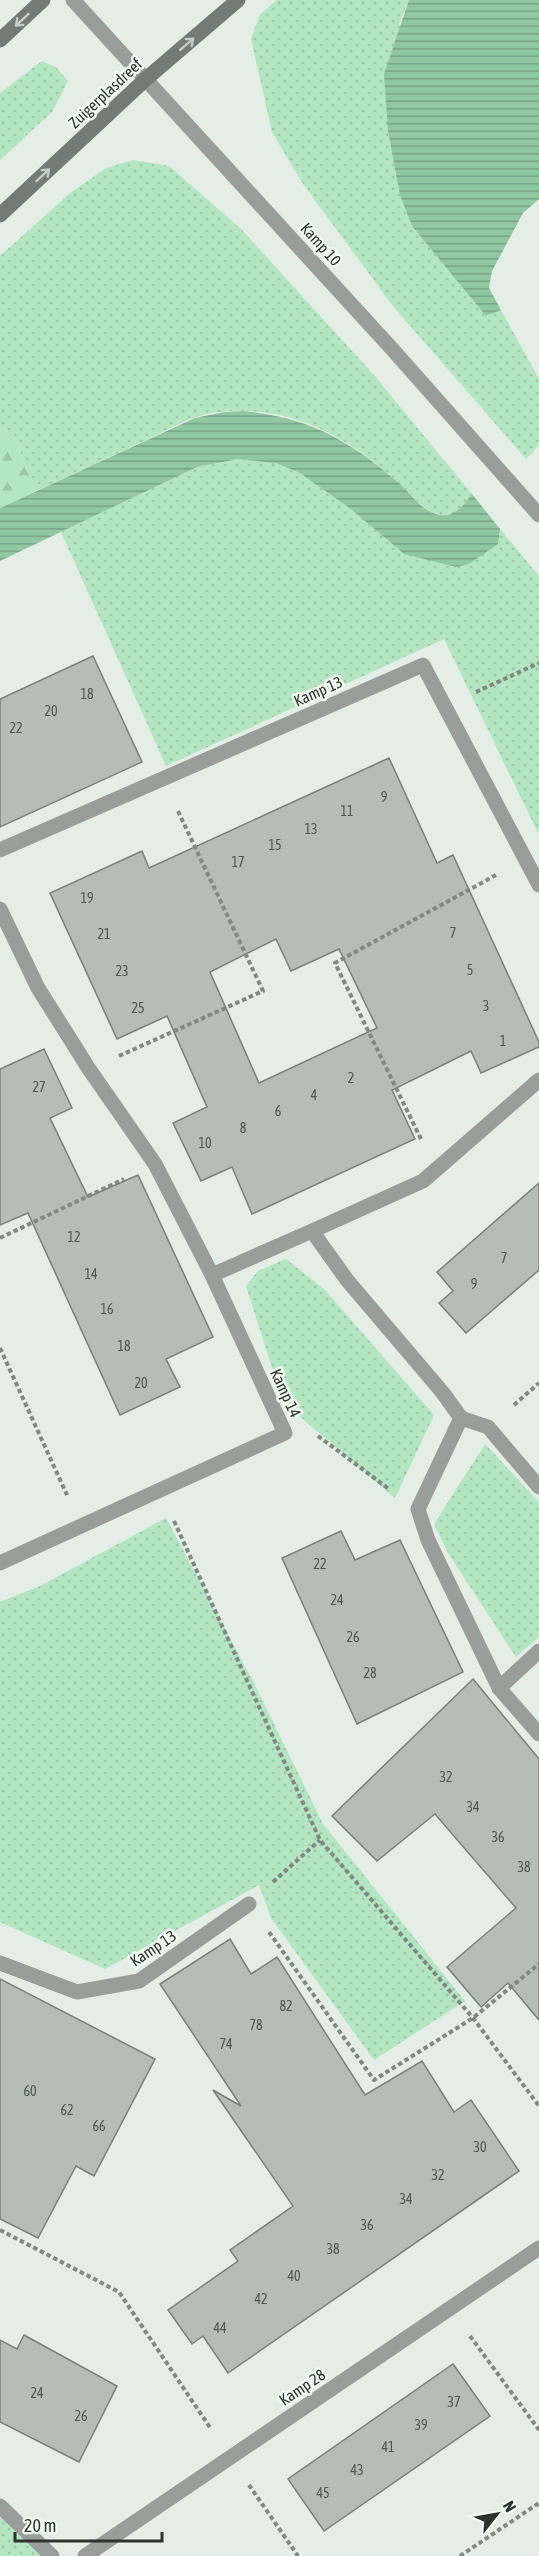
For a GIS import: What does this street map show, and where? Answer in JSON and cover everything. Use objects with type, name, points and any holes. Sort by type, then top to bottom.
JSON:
[{"type":"main road","points":[[0,40],[44,0]]},
{"type":"main road","name":"Zuigerplasdreef","points":[[0,215],[147,78],[237,0]]},
{"type":"street","name":"Kamp 10","points":[[73,0],[147,78],[539,515]]},
{"type":"street","name":"Kamp 13","points":[[0,850],[423,664],[539,885]]},
{"type":"street","points":[[0,909],[38,988],[88,1069],[155,1164]]},
{"type":"street","points":[[212,1275],[423,1181],[539,1080]]},
{"type":"street","name":"Kamp 14","points":[[155,1164],[212,1275],[285,1433],[160,1490]]},
{"type":"street","points":[[312,1231],[346,1280],[443,1393],[461,1418],[488,1427],[539,1487]]},
{"type":"street","points":[[461,1418],[418,1509],[428,1540],[499,1688],[539,1734]]},
{"type":"street","points":[[0,1563],[160,1490]]},
{"type":"street","points":[[499,1688],[539,1652]]},
{"type":"street","name":"Kamp 13","points":[[0,1963],[77,1992],[139,1981],[249,1904]]},
{"type":"street","name":"Kamp 28","points":[[86,2556],[539,2248]]},
{"type":"street","points":[[0,2506],[52,2556]]},
{"type":"path","points":[[445,706],[539,663]]},
{"type":"path","points":[[88,1069],[262,992],[163,778]]},
{"type":"path","points":[[436,1170],[335,963],[526,860]]},
{"type":"path","points":[[0,1238],[155,1164]]},
{"type":"path","points":[[0,1348],[82,1527]]},
{"type":"path","points":[[285,1433],[306,1427],[418,1509]]},
{"type":"path","points":[[160,1490],[320,1840],[473,2018],[539,2106]]},
{"type":"path","points":[[320,1840],[249,1904],[374,2080],[473,2018],[539,1964]]},
{"type":"path","points":[[0,2230],[119,2292],[298,2556]]},
{"type":"path","points":[[450,2308],[539,2430]]},
{"type":"path","points":[[460,2556],[539,2503]]},
{"type":"green space","points":[[277,0],[409,0],[399,24],[486,316],[501,310],[539,379],[539,445],[526,459],[392,305],[301,181],[272,132],[251,39],[260,14]]},
{"type":"green space","points":[[42,61],[56,67],[68,81],[52,112],[0,160],[0,93]]},
{"type":"green space","points":[[133,160],[169,166],[241,229],[373,374],[472,494],[459,510],[451,515],[440,515],[428,510],[366,456],[328,432],[275,414],[247,411],[219,412],[193,418],[36,491],[12,430],[0,433],[0,256],[69,194],[106,168]]},
{"type":"green space","points":[[12,430],[36,491],[0,508],[0,433]]},
{"type":"green space","points":[[238,459],[276,463],[310,478],[327,489],[404,554],[498,544],[500,529],[539,576],[539,835],[444,639],[166,766],[61,532],[197,467]]},
{"type":"green space","points":[[286,1259],[324,1289],[434,1415],[395,1498],[283,1402],[246,1286],[258,1271]]},
{"type":"green space","points":[[485,1444],[539,1502],[539,1637],[516,1657],[448,1553],[434,1524]]},
{"type":"green space","points":[[166,1518],[254,1683],[323,1824],[465,2001],[374,2060],[271,1918],[259,1885],[105,1969],[0,1922],[0,1602],[40,1586]]},
{"type":"green space","points":[[0,2512],[43,2556],[0,2556]]},
{"type":"shaded area","points":[[409,0],[539,0],[539,199],[523,213],[492,271],[489,288],[501,310],[486,316],[412,226],[400,195],[388,131],[384,74]]},
{"type":"shaded area","points":[[244,411],[289,419],[346,443],[364,455],[433,513],[450,515],[472,494],[500,529],[498,544],[469,564],[456,567],[404,554],[351,509],[300,473],[276,463],[238,459],[197,467],[0,561],[0,508],[195,418],[224,412]]},
{"type":"building","points":[[93,656],[142,762],[0,827],[0,699]]},
{"type":"building","points":[[389,758],[437,863],[453,855],[539,1042],[539,1047],[481,1073],[471,1051],[392,1090],[415,1139],[252,1214],[232,1167],[201,1181],[173,1123],[207,1107],[167,1016],[117,1039],[50,893],[142,851],[149,868]],"holes":[[[276,939],[291,971],[339,949],[377,1028],[259,1083],[210,972]]]},
{"type":"building","points":[[44,1049],[72,1108],[50,1118],[88,1197],[138,1175],[213,1337],[166,1359],[180,1387],[120,1415],[28,1213],[0,1225],[0,1069]]},
{"type":"building","points":[[539,1183],[539,1270],[466,1333],[439,1303],[453,1291],[437,1272]]},
{"type":"building","points":[[341,1531],[355,1560],[400,1540],[463,1672],[357,1724],[282,1558]]},
{"type":"building","points":[[473,1679],[539,1759],[539,2020],[508,1983],[481,2007],[447,1967],[516,1908],[435,1814],[377,1861],[332,1816]]},
{"type":"building","points":[[230,1939],[251,1974],[277,1957],[365,2095],[422,2061],[454,2112],[471,2100],[519,2171],[228,2373],[203,2336],[192,2344],[168,2310],[238,2261],[230,2250],[293,2206],[213,2090],[241,2106],[160,1984]]},
{"type":"building","points":[[0,1979],[155,2059],[94,2176],[76,2166],[38,2238],[0,2219]]},
{"type":"building","points":[[24,2335],[117,2386],[79,2462],[0,2422],[0,2340],[17,2349]]},
{"type":"building","points":[[453,2364],[490,2416],[324,2531],[288,2479]]}]
